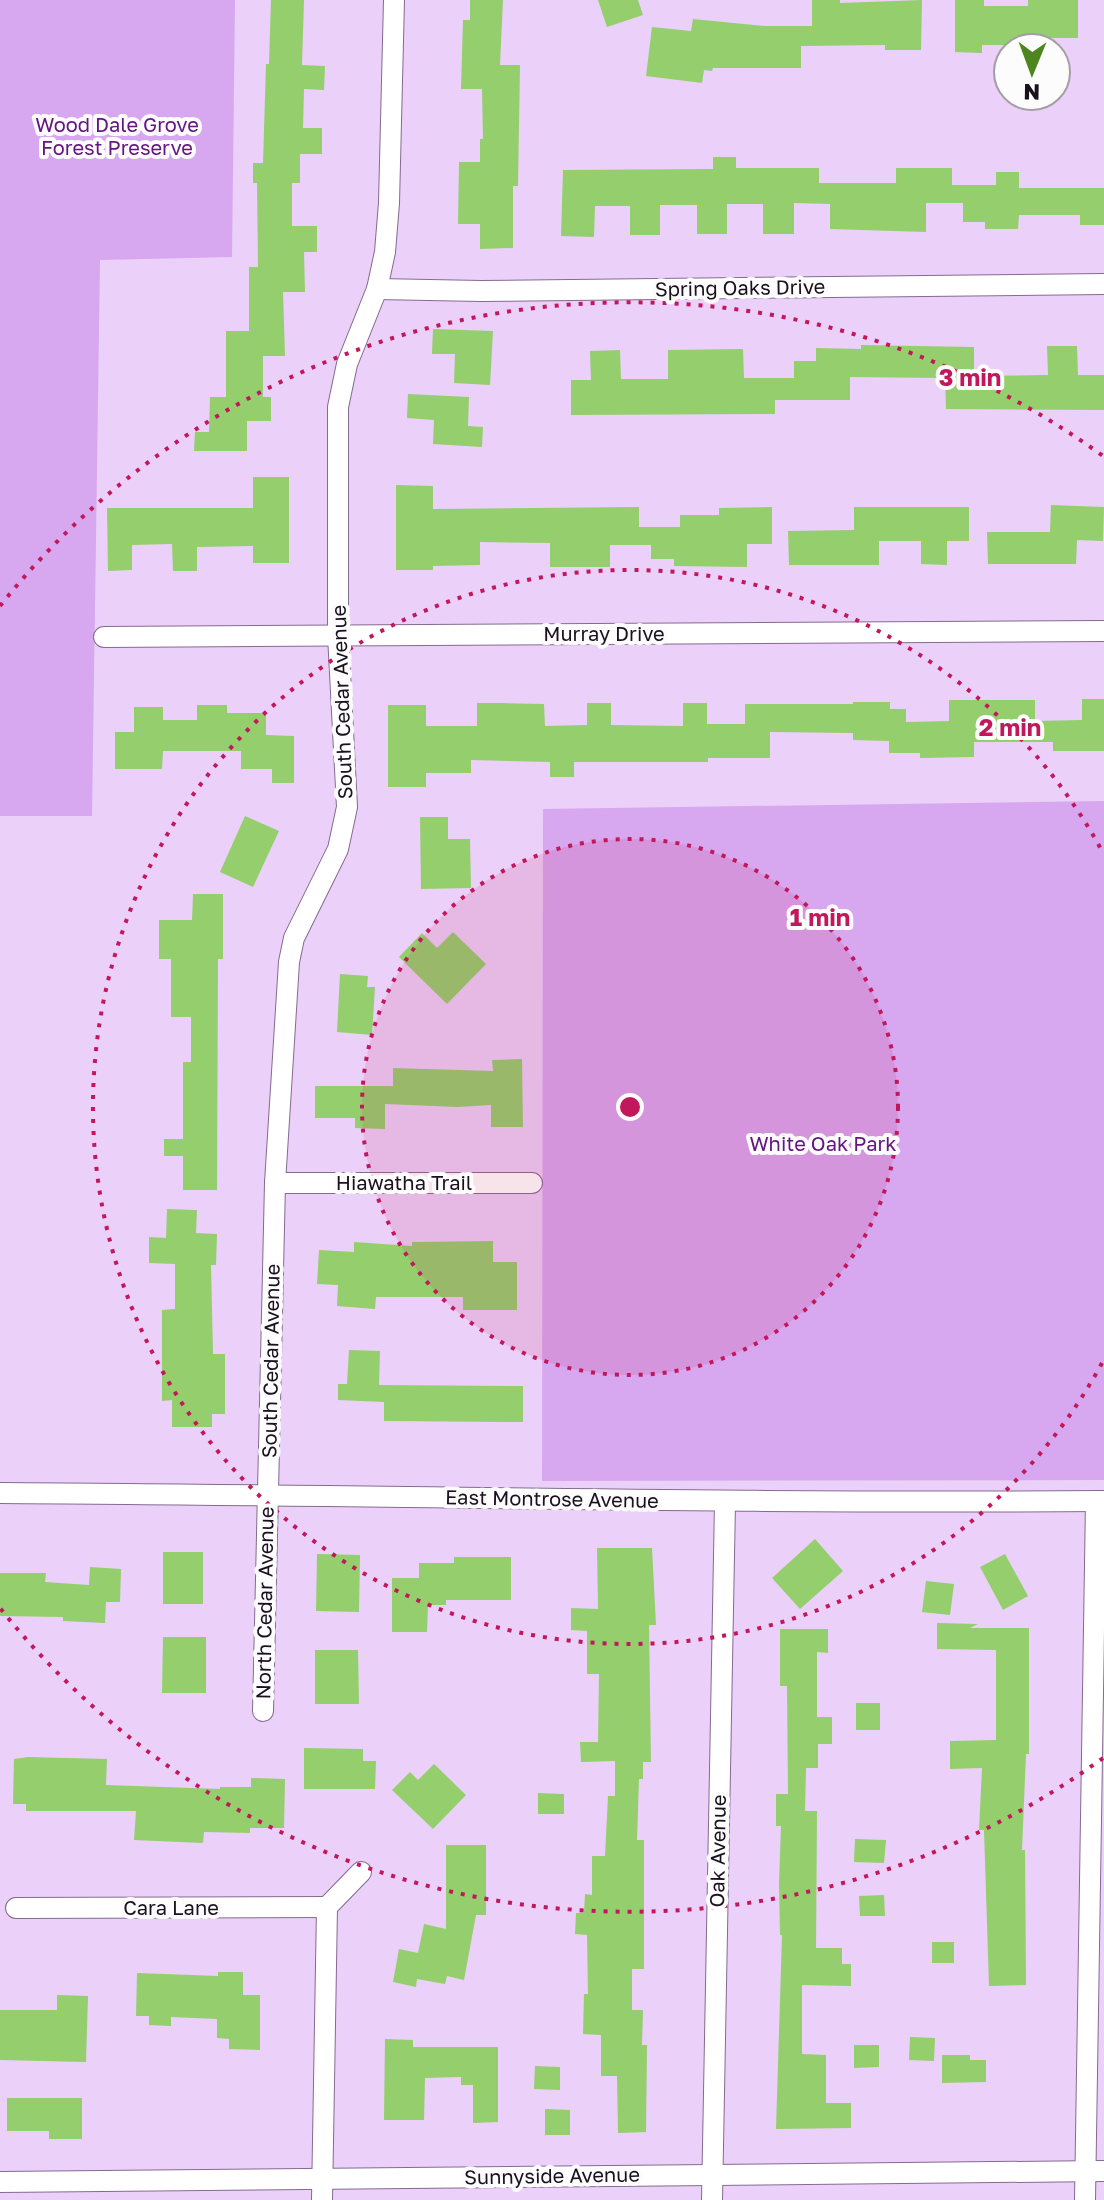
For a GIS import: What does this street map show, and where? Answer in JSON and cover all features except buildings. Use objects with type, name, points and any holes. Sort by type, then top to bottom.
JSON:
[{"type":"street","name":"South Cedar Avenue","points":[[268,1495],[275,1183],[289,962],[294,938],[338,849],[347,807],[338,635],[338,407],[347,364],[377,289],[385,252],[394,0]]},
{"type":"street","name":"Spring Oaks Drive","points":[[377,289],[496,291],[1104,284]]},
{"type":"street","name":"Murray Drive","points":[[104,637],[1104,631]]},
{"type":"street","name":"Hiawatha Trail","points":[[275,1183],[532,1183]]},
{"type":"street","name":"East Montrose Avenue","points":[[0,1493],[725,1502],[1100,1501]]},
{"type":"street","name":"North Cedar Avenue","points":[[263,1711],[268,1495]]},
{"type":"street","points":[[1085,2200],[1095,2171],[1100,1501]]},
{"type":"street","name":"Oak Avenue","points":[[712,2200],[725,1502]]},
{"type":"street","points":[[323,2190],[327,1907],[361,1872]]},
{"type":"street","name":"Cara Lane","points":[[16,1908],[327,1907]]},
{"type":"street","name":"Sunnyside Avenue","points":[[0,2182],[323,2190],[713,2173],[1095,2171]]},
{"type":"green space","name":"Wood Dale Grove Forest Preserve","points":[[0,0],[235,0],[232,257],[100,260],[92,816],[0,816]]},
{"type":"green space","name":"White Oak Park","points":[[1104,801],[1104,1480],[542,1481],[543,809]]}]
